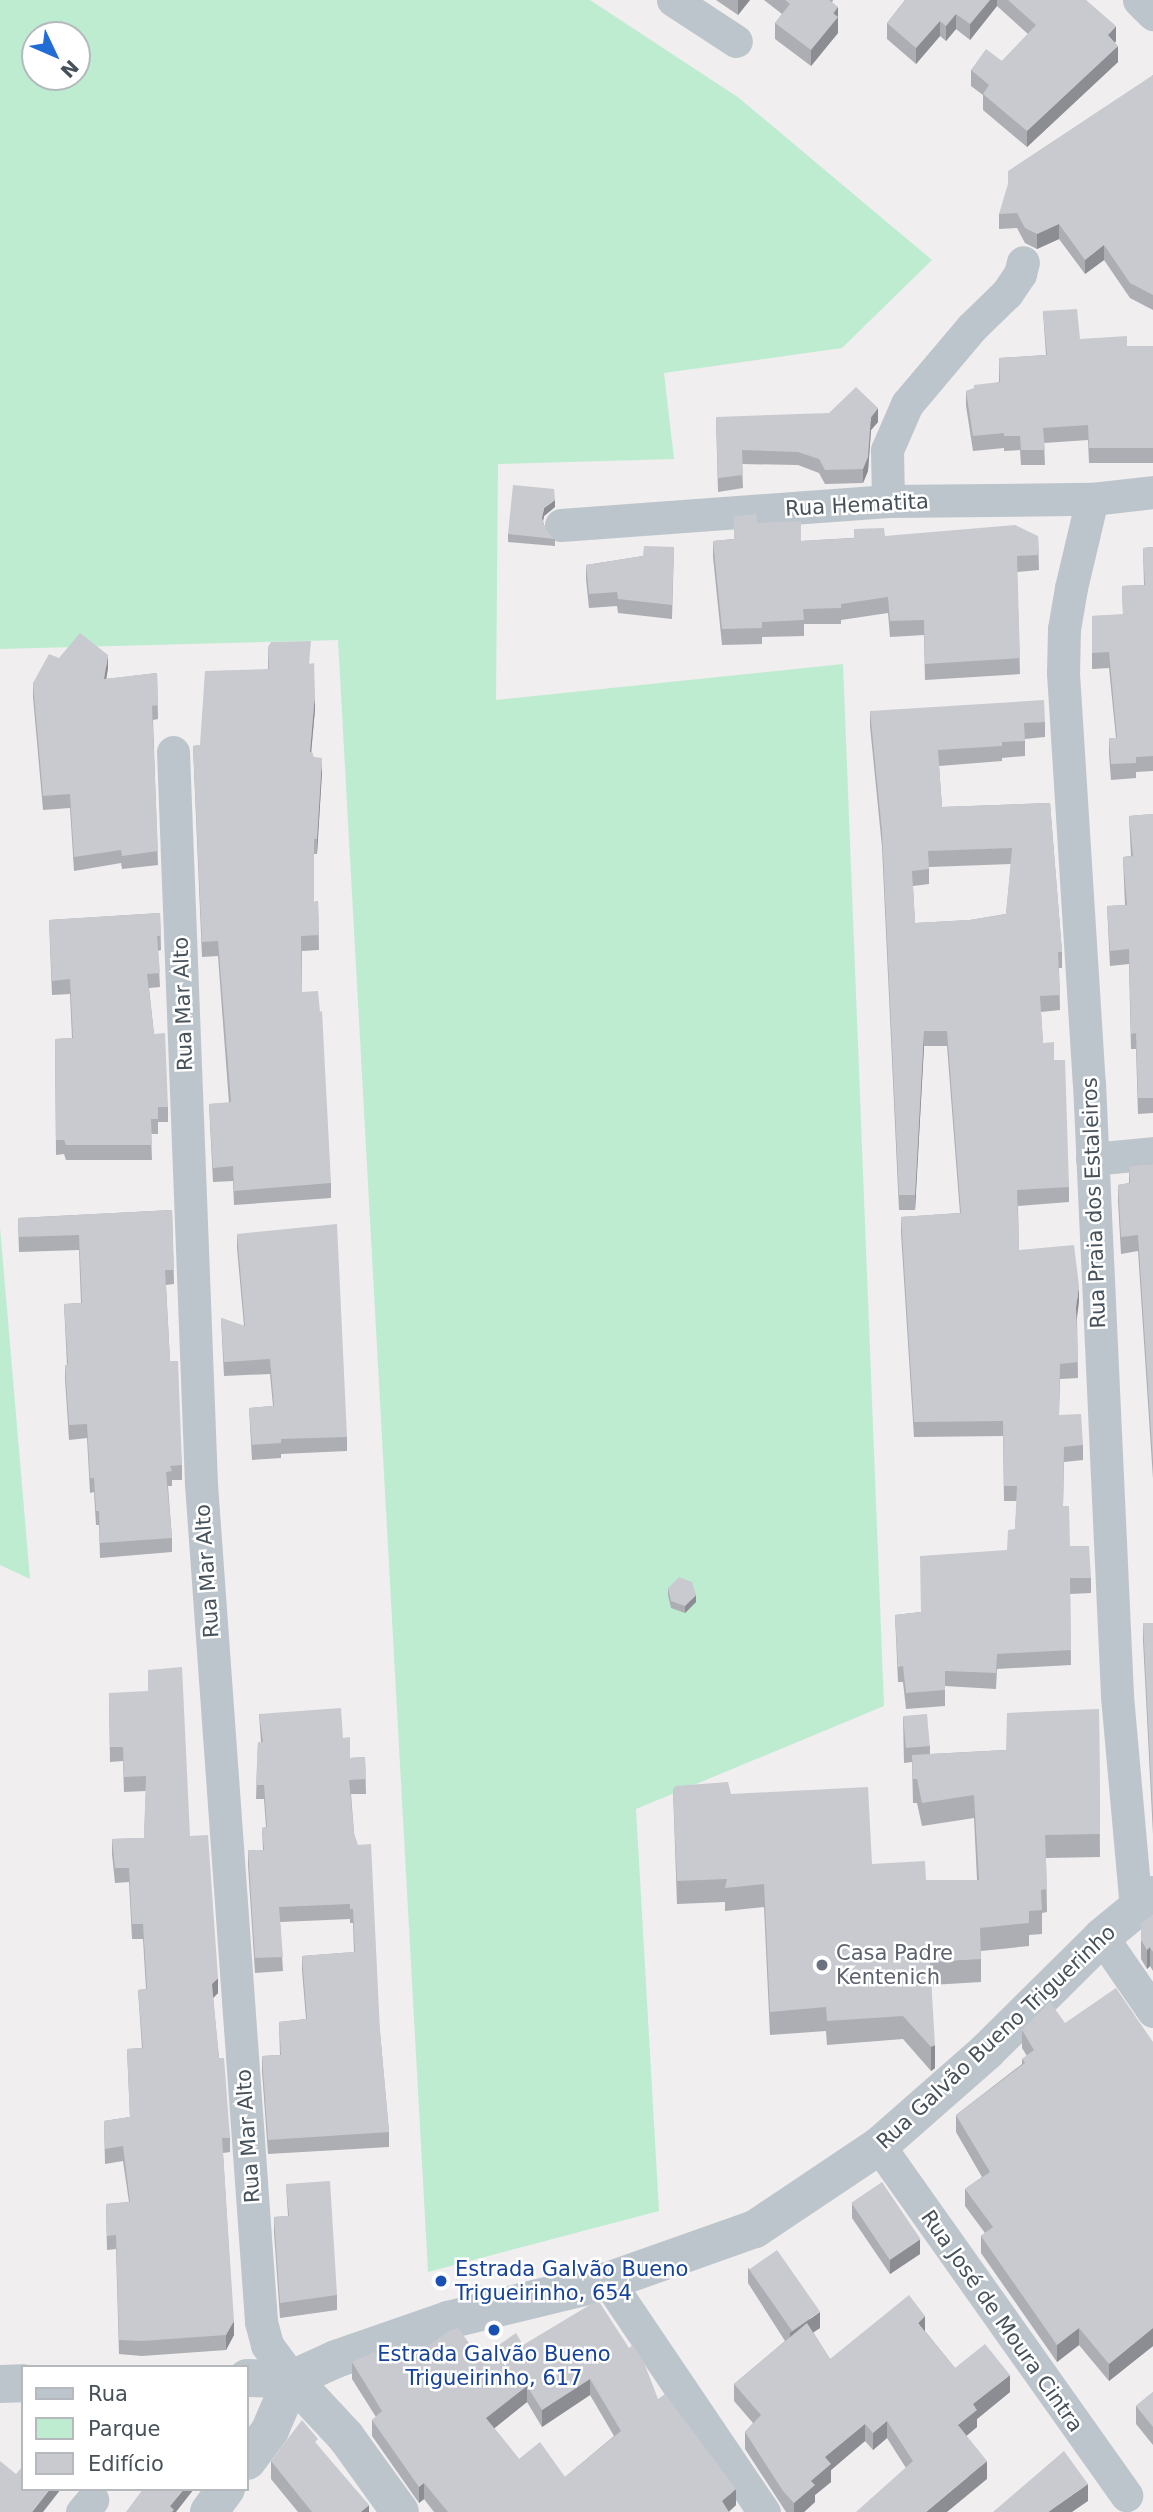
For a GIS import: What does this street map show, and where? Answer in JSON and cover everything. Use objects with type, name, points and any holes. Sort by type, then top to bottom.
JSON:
[{"type":"street","points":[[673,0],[736,41]]},
{"type":"street","points":[[888,501],[887,450],[907,404],[971,328],[1007,293],[1020,274],[1023,262]]},
{"type":"street","name":"Rua Hematita","points":[[561,525],[888,501],[1092,499],[1153,492]]},
{"type":"street","name":"Rua Praia dos Estaleiros","points":[[1092,499],[1068,602],[1063,673],[1092,1158],[1117,1696],[1144,1902]]},
{"type":"street","name":"Rua Mar Alto","points":[[173,752],[201,1484],[259,2295],[267,2345],[292,2379]]},
{"type":"street","points":[[1092,1158],[1153,1153]]},
{"type":"street","name":"Rua Galvão Bueno Triguerinho","points":[[248,2378],[292,2379],[336,2359],[448,2320],[608,2281],[755,2229],[879,2146],[987,2051],[1102,1937],[1144,1902]]},
{"type":"street","points":[[1102,1937],[1153,2011]]},
{"type":"street","name":"Rua José de Moura Cintra","points":[[879,2146],[1126,2495]]},
{"type":"street","points":[[608,2281],[764,2512]]},
{"type":"street","points":[[248,2460],[270,2430],[292,2379],[346,2437],[400,2512]]},
{"type":"street","points":[[0,2384],[21,2383]]},
{"type":"street","points":[[209,2512],[225,2491]]},
{"type":"green space","points":[[0,0],[590,0],[739,98],[932,260],[842,348],[664,373],[674,459],[498,464],[496,700],[843,664],[884,1706],[636,1809],[659,2211],[428,2272],[338,640],[0,649]]},
{"type":"green space","points":[[0,1227],[30,1579],[0,1565]]},
{"type":"building","points":[[785,0],[829,0],[838,7],[833,13],[838,17],[811,50],[775,23],[790,4]]},
{"type":"building","points":[[905,0],[990,0],[970,24],[956,14],[946,26],[940,21],[916,48],[887,23]]},
{"type":"building","points":[[1008,0],[1086,0],[1116,26],[1108,35],[1118,46],[1027,131],[983,94],[989,85],[971,70],[986,49],[1002,61],[1036,25]]},
{"type":"building","points":[[1153,75],[1153,295],[1130,283],[1104,245],[1085,260],[1059,224],[1037,234],[1025,228],[1017,213],[999,214],[1008,184],[1008,171]]},
{"type":"building","points":[[1077,309],[1080,339],[1127,336],[1127,346],[1153,346],[1153,448],[1089,448],[1088,425],[1043,428],[1045,450],[1021,450],[1020,436],[1004,436],[1004,433],[973,436],[966,391],[974,388],[974,385],[1000,382],[999,358],[1047,355],[1043,311]]},
{"type":"building","points":[[856,387],[878,408],[871,417],[868,457],[863,469],[825,470],[819,459],[798,452],[742,450],[743,475],[718,478],[716,417],[829,413]]},
{"type":"building","points":[[513,485],[554,489],[555,500],[544,508],[542,518],[545,528],[555,539],[508,534]]},
{"type":"building","points":[[756,514],[757,523],[801,521],[801,541],[854,538],[854,529],[884,528],[885,536],[1015,525],[1038,536],[1039,555],[1017,556],[1020,658],[925,664],[924,620],[890,621],[888,597],[841,604],[841,608],[803,609],[804,620],[762,622],[762,628],[722,629],[713,541],[734,539],[734,516]]},
{"type":"building","points":[[644,546],[674,547],[672,605],[618,599],[617,592],[589,594],[586,565],[643,556]]},
{"type":"building","points":[[1153,547],[1153,756],[1136,757],[1136,763],[1111,764],[1109,738],[1117,738],[1109,652],[1092,653],[1092,616],[1123,614],[1122,586],[1145,585],[1143,548]]},
{"type":"building","points":[[80,633],[108,655],[104,679],[157,673],[158,705],[152,706],[158,851],[122,856],[121,850],[74,857],[70,794],[43,796],[33,683],[49,654],[59,658]]},
{"type":"building","points":[[311,641],[309,664],[314,663],[315,694],[310,752],[313,757],[322,758],[317,839],[314,839],[314,902],[318,901],[319,935],[301,936],[302,992],[318,991],[320,1012],[322,1011],[331,1183],[234,1191],[233,1166],[213,1168],[209,1104],[231,1102],[218,941],[202,942],[193,746],[200,745],[205,671],[269,669],[268,647],[271,642]]},
{"type":"building","points":[[1044,700],[1045,722],[1024,723],[1025,741],[1002,742],[1002,746],[938,750],[942,807],[1050,803],[1062,952],[1058,952],[1060,995],[1040,996],[1043,1043],[1054,1042],[1054,1060],[1065,1060],[1069,1187],[1017,1190],[1019,1250],[1074,1245],[1079,1286],[1076,1307],[1078,1362],[1060,1364],[1059,1415],[1081,1414],[1083,1445],[1064,1447],[1063,1506],[1069,1506],[1070,1546],[1089,1546],[1091,1578],[1070,1578],[1071,1650],[997,1654],[996,1673],[945,1671],[945,1690],[906,1693],[903,1666],[898,1667],[895,1615],[921,1612],[920,1556],[1007,1550],[1008,1530],[1015,1529],[1017,1486],[1004,1486],[1003,1421],[914,1422],[901,1217],[961,1213],[947,1031],[924,1031],[915,1195],[899,1195],[882,832],[870,711]],"holes":[[[1012,848],[1006,914],[970,920],[915,923],[912,871],[929,869],[928,851]]]},
{"type":"building","points":[[1153,814],[1153,1098],[1138,1098],[1136,1033],[1131,1034],[1129,949],[1110,951],[1107,906],[1127,905],[1123,857],[1133,856],[1129,816]]},
{"type":"building","points":[[160,913],[161,936],[157,936],[160,973],[147,974],[154,1034],[165,1033],[168,1107],[158,1107],[158,1119],[151,1119],[152,1145],[66,1145],[64,1140],[56,1140],[55,1039],[73,1038],[70,979],[52,981],[49,920]]},
{"type":"building","points":[[1153,1164],[1153,1462],[1138,1235],[1121,1237],[1118,1185],[1130,1183],[1129,1166]]},
{"type":"building","points":[[172,1210],[174,1270],[165,1270],[170,1361],[178,1361],[182,1465],[170,1466],[172,1471],[166,1472],[172,1538],[100,1543],[94,1478],[90,1478],[87,1424],[69,1425],[64,1304],[82,1303],[79,1235],[19,1237],[18,1218]]},
{"type":"building","points":[[337,1224],[347,1437],[281,1439],[281,1443],[252,1445],[249,1408],[274,1406],[270,1359],[224,1362],[221,1318],[245,1326],[237,1234]]},
{"type":"building","points":[[679,1577],[692,1582],[696,1595],[685,1606],[671,1601],[668,1588]]},
{"type":"building","points":[[1143,1623],[1153,1623],[1153,1817]]},
{"type":"building","points":[[182,1667],[190,1836],[208,1835],[218,1978],[212,1984],[219,2058],[224,2058],[230,2138],[222,2138],[234,2321],[226,2335],[119,2340],[116,2235],[107,2236],[106,2204],[130,2202],[123,2146],[105,2149],[104,2121],[130,2117],[127,2049],[143,2048],[138,1990],[147,1989],[143,1924],[132,1924],[129,1868],[115,1868],[112,1839],[144,1838],[146,1776],[124,1777],[123,1747],[110,1747],[109,1693],[148,1691],[148,1670]]},
{"type":"building","points":[[341,1708],[343,1738],[350,1737],[350,1758],[365,1757],[366,1779],[349,1780],[354,1833],[358,1845],[371,1844],[380,2032],[389,2132],[268,2140],[262,2056],[281,2055],[279,2022],[307,2019],[302,1956],[355,1952],[353,1909],[350,1909],[350,1904],[279,1907],[283,1957],[255,1958],[248,1850],[264,1850],[262,1828],[267,1827],[264,1785],[256,1785],[258,1742],[263,1742],[259,1714]]},
{"type":"building","points":[[1099,1709],[1100,1834],[1045,1835],[1047,1889],[1041,1890],[1042,1910],[1029,1911],[1029,1923],[980,1928],[981,1959],[930,1962],[935,2045],[931,2047],[903,2016],[827,2021],[826,2007],[770,2012],[764,1884],[725,1888],[727,1879],[677,1881],[673,1789],[676,1786],[728,1782],[731,1794],[868,1787],[872,1864],[925,1861],[926,1880],[979,1880],[974,1795],[922,1803],[917,1779],[913,1779],[912,1755],[1006,1750],[1007,1713]]},
{"type":"building","points":[[927,1714],[930,1746],[906,1748],[903,1716]]},
{"type":"building","points":[[1153,1914],[1153,1952],[1150,1947],[1147,1950],[1141,1940],[1141,1924]]},
{"type":"building","points":[[1116,1988],[1153,2042],[1153,2328],[1109,2364],[1079,2328],[1057,2345],[981,2236],[993,2227],[965,2189],[990,2172],[956,2115],[1025,2063],[1022,2059],[1034,2050],[1022,2030],[1050,2002],[1065,2023]]},
{"type":"building","points":[[330,2181],[337,2295],[280,2303],[274,2217],[289,2216],[286,2184]]},
{"type":"building","points":[[882,2182],[921,2239],[890,2260],[851,2203]]},
{"type":"building","points":[[777,2250],[820,2311],[792,2331],[749,2270]]},
{"type":"building","points":[[909,2295],[925,2316],[918,2323],[955,2368],[985,2344],[1010,2375],[973,2404],[977,2410],[958,2425],[987,2461],[926,2512],[856,2512],[913,2461],[887,2421],[873,2433],[865,2424],[825,2457],[831,2464],[811,2481],[815,2485],[794,2503],[783,2491],[745,2432],[761,2415],[734,2384],[807,2323],[830,2359]]},
{"type":"building","points":[[598,2300],[629,2348],[633,2345],[643,2360],[658,2399],[665,2394],[736,2489],[722,2501],[729,2512],[448,2512],[424,2483],[419,2487],[372,2420],[382,2411],[352,2362],[374,2352],[382,2363],[403,2354],[408,2360],[449,2331],[458,2328],[480,2358],[516,2333],[523,2345]],"holes":[[[590,2379],[621,2431],[565,2477],[540,2442],[519,2459],[486,2418],[527,2386],[542,2410]]]},
{"type":"building","points":[[1153,2392],[1153,2427],[1136,2406]]},
{"type":"building","points":[[302,2420],[318,2439],[315,2442],[369,2505],[361,2512],[312,2512],[271,2461]]},
{"type":"building","points":[[1064,2451],[1088,2484],[1048,2512],[993,2512]]},
{"type":"building","points":[[0,2461],[16,2474],[21,2468],[21,2491],[48,2491],[32,2512],[0,2512]]},
{"type":"building","points":[[142,2491],[182,2491],[170,2506],[174,2510],[172,2512],[126,2512]]},
{"type":"place","name":"Casa Padre Kentenich","points":[[822,1965]]},
{"type":"place","name":"Estrada Galvão Bueno Trigueirinho, 654","points":[[441,2281]]},
{"type":"place","name":"Estrada Galvão Bueno Trigueirinho, 617","points":[[494,2330]]}]
